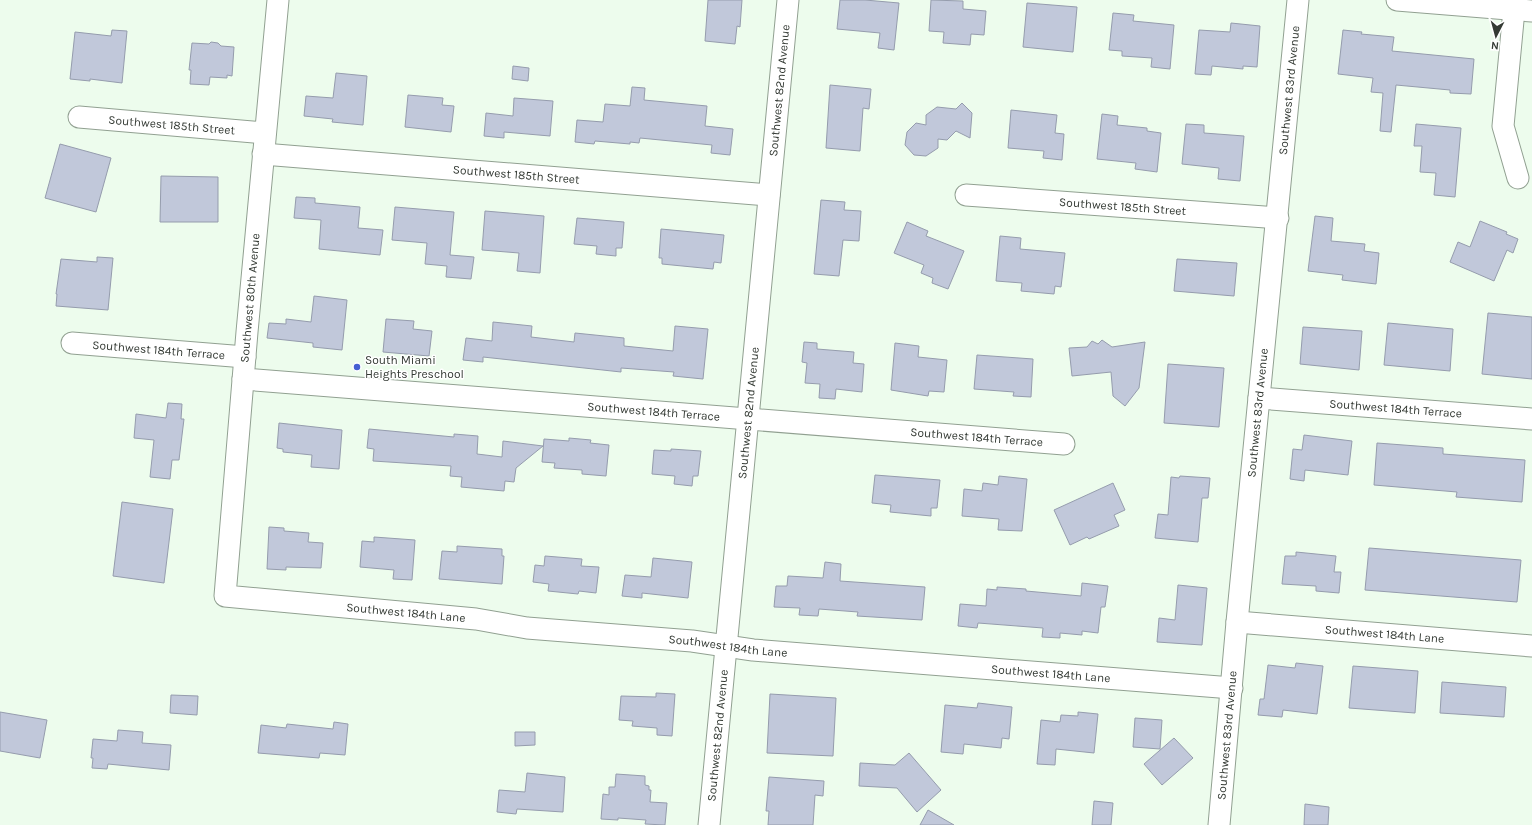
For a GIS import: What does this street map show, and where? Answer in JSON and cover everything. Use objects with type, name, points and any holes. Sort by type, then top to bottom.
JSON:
[{"type":"street","name":"Southwest 80th Avenue","points":[[225,596],[263,154],[278,0]]},
{"type":"street","name":"Southwest 82nd Avenue","points":[[709,825],[788,0]]},
{"type":"street","name":"Southwest 83rd Avenue","points":[[1219,825],[1237,622],[1278,218],[1298,0]]},
{"type":"street","points":[[1407,0],[1523,10],[1503,126],[1518,178]]},
{"type":"street","name":"Southwest 185th Street","points":[[79,117],[265,133]]},
{"type":"street","name":"Southwest 185th Street","points":[[263,154],[769,196]]},
{"type":"street","name":"Southwest 185th Street","points":[[966,194],[1278,218]]},
{"type":"street","name":"Southwest 184th Terrace","points":[[72,343],[245,358]]},
{"type":"street","name":"Southwest 184th Terrace","points":[[243,379],[1064,444]]},
{"type":"street","name":"Southwest 184th Terrace","points":[[1259,398],[1532,419]]},
{"type":"street","name":"Southwest 184th Lane","points":[[225,596],[476,619],[527,628],[692,641],[753,650],[1232,688]]},
{"type":"street","name":"Southwest 184th Lane","points":[[1237,622],[1532,646]]},
{"type":"building","points":[[708,0],[742,0],[740,27],[737,26],[735,44],[705,41]]},
{"type":"building","points":[[840,0],[865,0],[899,3],[894,50],[878,48],[880,33],[837,29]]},
{"type":"building","points":[[931,0],[963,1],[963,9],[986,11],[984,35],[971,34],[970,45],[943,43],[944,32],[929,31]]},
{"type":"building","points":[[1027,3],[1077,7],[1073,52],[1023,47]]},
{"type":"building","points":[[1113,13],[1134,15],[1133,21],[1174,25],[1170,69],[1151,67],[1152,58],[1122,56],[1122,51],[1109,50]]},
{"type":"building","points":[[1231,23],[1260,26],[1257,67],[1243,66],[1243,69],[1212,66],[1211,75],[1195,74],[1199,30],[1230,32]]},
{"type":"building","points":[[112,30],[127,31],[122,83],[90,79],[90,81],[70,79],[75,32],[111,36]]},
{"type":"building","points":[[1343,30],[1362,32],[1361,34],[1394,37],[1392,51],[1474,59],[1471,94],[1450,93],[1450,90],[1396,85],[1391,132],[1380,131],[1383,93],[1371,92],[1373,78],[1338,74]]},
{"type":"building","points":[[211,42],[218,43],[221,46],[234,47],[232,76],[227,75],[227,78],[210,77],[209,85],[190,84],[191,70],[189,70],[192,43],[209,44]]},
{"type":"building","points":[[513,66],[529,68],[528,81],[512,79]]},
{"type":"building","points":[[336,73],[367,76],[363,125],[332,122],[333,119],[304,116],[306,96],[333,98]]},
{"type":"building","points":[[830,85],[871,89],[869,109],[863,108],[860,151],[826,148]]},
{"type":"building","points":[[632,87],[645,88],[644,100],[707,106],[705,126],[733,129],[730,155],[711,153],[712,145],[640,138],[639,143],[630,142],[630,144],[595,141],[594,144],[575,142],[577,120],[603,122],[605,104],[630,106]]},
{"type":"building","points":[[408,95],[443,98],[442,105],[454,106],[451,132],[405,127]]},
{"type":"building","points":[[514,98],[553,101],[550,136],[504,132],[504,138],[484,136],[486,113],[513,116]]},
{"type":"building","points":[[962,103],[972,113],[970,138],[956,131],[947,140],[938,139],[938,148],[926,156],[914,155],[905,145],[907,132],[916,123],[926,125],[926,115],[937,107],[956,109]]},
{"type":"building","points":[[1011,110],[1057,115],[1055,133],[1064,134],[1062,160],[1043,158],[1044,151],[1008,148]]},
{"type":"building","points":[[1102,114],[1118,116],[1117,125],[1147,128],[1147,131],[1161,133],[1157,172],[1135,169],[1136,163],[1097,159]]},
{"type":"building","points":[[1186,124],[1204,125],[1204,133],[1244,136],[1240,181],[1218,179],[1219,168],[1182,164]]},
{"type":"building","points":[[1416,124],[1461,128],[1455,197],[1434,195],[1436,173],[1420,172],[1422,146],[1414,146]]},
{"type":"building","points":[[60,144],[111,158],[96,212],[45,198]]},
{"type":"building","points":[[161,176],[218,177],[218,222],[160,222]]},
{"type":"building","points":[[296,197],[315,198],[315,203],[360,207],[358,228],[383,230],[380,255],[319,249],[321,220],[294,218]]},
{"type":"building","points":[[821,200],[845,202],[844,210],[861,211],[859,241],[843,240],[839,276],[814,274]]},
{"type":"building","points":[[395,207],[454,212],[450,255],[474,257],[471,279],[446,277],[447,266],[425,264],[427,243],[392,240]]},
{"type":"building","points":[[485,211],[544,216],[540,273],[517,271],[519,253],[482,250]]},
{"type":"building","points":[[1315,216],[1333,218],[1331,241],[1365,244],[1364,251],[1379,253],[1376,284],[1342,280],[1343,275],[1308,271]]},
{"type":"building","points":[[577,218],[624,222],[622,248],[616,248],[616,256],[596,254],[597,246],[574,244]]},
{"type":"building","points":[[1480,221],[1507,232],[1506,234],[1518,239],[1513,253],[1507,250],[1494,281],[1450,262],[1458,242],[1470,247]]},
{"type":"building","points":[[907,222],[928,231],[926,236],[964,251],[948,289],[932,283],[933,278],[921,273],[924,265],[894,253]]},
{"type":"building","points":[[661,229],[724,235],[721,263],[714,262],[713,269],[662,264],[662,258],[659,258]]},
{"type":"building","points":[[1000,236],[1021,238],[1020,249],[1065,253],[1061,287],[1055,286],[1054,294],[1021,291],[1022,283],[996,281]]},
{"type":"building","points":[[97,257],[113,258],[108,310],[56,306],[56,294],[61,259],[97,262]]},
{"type":"building","points":[[1177,259],[1237,263],[1234,296],[1174,291]]},
{"type":"building","points":[[314,296],[347,300],[342,350],[313,347],[313,343],[267,338],[269,323],[286,324],[286,319],[311,322]]},
{"type":"building","points":[[1488,313],[1532,317],[1532,379],[1482,374]]},
{"type":"building","points":[[386,319],[414,321],[413,329],[432,331],[429,356],[383,352]]},
{"type":"building","points":[[493,322],[532,326],[531,337],[574,342],[575,333],[624,338],[624,346],[673,351],[675,326],[708,329],[703,379],[673,376],[674,372],[621,368],[621,372],[483,357],[483,362],[463,360],[466,338],[492,341]]},
{"type":"building","points":[[1388,323],[1453,329],[1450,371],[1384,365]]},
{"type":"building","points":[[1303,327],[1362,331],[1359,370],[1300,364]]},
{"type":"building","points":[[1102,340],[1112,347],[1145,342],[1139,388],[1125,406],[1113,396],[1111,372],[1072,376],[1069,348],[1087,347],[1092,341],[1098,344]]},
{"type":"building","points":[[804,342],[817,343],[817,349],[854,352],[853,363],[864,364],[862,392],[836,389],[835,399],[819,398],[820,384],[805,383],[807,363],[802,362]]},
{"type":"building","points":[[895,343],[919,346],[918,357],[947,360],[944,392],[929,391],[928,396],[891,390]]},
{"type":"building","points":[[977,355],[1033,359],[1031,397],[1013,396],[1014,392],[974,389]]},
{"type":"building","points":[[1168,364],[1224,368],[1219,427],[1164,423]]},
{"type":"building","points":[[168,403],[182,404],[181,419],[184,419],[179,460],[172,460],[170,479],[150,477],[154,440],[134,438],[136,414],[166,418]]},
{"type":"building","points":[[279,423],[342,430],[339,469],[311,467],[312,455],[283,452],[283,449],[277,448]]},
{"type":"building","points":[[369,429],[454,437],[454,434],[478,436],[477,454],[502,457],[503,441],[543,446],[516,468],[514,482],[505,481],[504,491],[461,487],[462,477],[450,476],[451,466],[373,461],[374,449],[367,448]]},
{"type":"building","points":[[1304,435],[1352,441],[1348,475],[1305,470],[1304,481],[1290,479],[1293,449],[1302,450]]},
{"type":"building","points":[[569,438],[591,440],[590,443],[609,445],[606,476],[582,474],[582,470],[554,468],[555,463],[542,462],[544,439],[569,441]]},
{"type":"building","points":[[1377,443],[1443,448],[1443,454],[1525,460],[1522,502],[1456,497],[1457,492],[1374,485]]},
{"type":"building","points":[[671,449],[701,451],[698,476],[693,476],[692,486],[674,484],[675,476],[652,474],[654,450],[671,451]]},
{"type":"building","points":[[875,475],[940,480],[937,508],[931,508],[931,516],[890,512],[891,505],[872,503]]},
{"type":"building","points":[[999,476],[1027,479],[1022,531],[998,530],[999,519],[962,516],[964,489],[982,491],[983,483],[998,485]]},
{"type":"building","points":[[1180,476],[1210,478],[1208,498],[1202,498],[1198,542],[1155,538],[1158,514],[1168,515],[1171,477],[1179,478]]},
{"type":"building","points":[[1113,483],[1125,510],[1114,515],[1119,526],[1089,539],[1087,537],[1070,545],[1054,510]]},
{"type":"building","points":[[122,502],[173,509],[164,583],[113,576]]},
{"type":"building","points":[[269,527],[284,528],[284,531],[309,533],[308,542],[323,543],[321,568],[286,567],[286,570],[267,569]]},
{"type":"building","points":[[374,537],[415,540],[412,580],[393,579],[394,570],[360,567],[362,541],[374,542]]},
{"type":"building","points":[[457,546],[502,549],[502,556],[504,556],[502,584],[439,579],[442,551],[457,552]]},
{"type":"building","points":[[1369,548],[1521,560],[1517,602],[1365,590]]},
{"type":"building","points":[[1296,552],[1336,556],[1334,572],[1341,572],[1339,593],[1316,591],[1316,586],[1282,584],[1285,556],[1296,556]]},
{"type":"building","points":[[545,556],[582,559],[581,566],[599,567],[596,593],[579,591],[578,594],[548,591],[549,584],[533,582],[535,565],[544,566]]},
{"type":"building","points":[[653,558],[692,562],[688,598],[642,593],[642,598],[622,596],[625,575],[651,577]]},
{"type":"building","points":[[825,562],[841,564],[840,581],[925,587],[922,620],[857,616],[858,612],[819,609],[818,616],[799,615],[800,608],[774,607],[776,586],[787,586],[788,576],[823,578]]},
{"type":"building","points":[[1082,583],[1108,586],[1105,607],[1101,607],[1098,633],[1082,631],[1082,635],[1060,633],[1060,638],[1042,637],[1043,628],[978,623],[977,628],[958,626],[960,604],[986,606],[987,589],[997,590],[997,587],[1026,589],[1026,591],[1081,596]]},
{"type":"building","points":[[1178,585],[1207,588],[1202,645],[1157,642],[1159,618],[1175,620]]},
{"type":"building","points":[[1296,663],[1323,666],[1317,714],[1283,710],[1282,717],[1258,715],[1260,699],[1264,699],[1268,665],[1295,668]]},
{"type":"building","points":[[1353,666],[1418,671],[1415,713],[1349,708]]},
{"type":"building","points":[[1442,682],[1506,687],[1504,717],[1440,713]]},
{"type":"building","points":[[656,693],[675,694],[672,736],[657,735],[657,728],[632,726],[633,721],[619,720],[621,696],[656,697]]},
{"type":"building","points":[[770,694],[836,698],[833,756],[767,753]]},
{"type":"building","points":[[171,695],[198,696],[197,715],[170,713]]},
{"type":"building","points":[[978,703],[1012,707],[1009,739],[1002,738],[1001,748],[964,744],[963,754],[941,752],[945,705],[977,708]]},
{"type":"building","points":[[0,712],[47,720],[40,758],[0,751]]},
{"type":"building","points":[[1078,712],[1098,714],[1094,753],[1056,749],[1055,765],[1037,764],[1041,720],[1060,722],[1061,715],[1078,716]]},
{"type":"building","points":[[1135,718],[1162,720],[1160,749],[1133,747]]},
{"type":"building","points":[[334,722],[348,724],[345,755],[320,753],[319,758],[258,753],[261,725],[286,728],[287,724],[333,729]]},
{"type":"building","points":[[118,730],[143,732],[142,743],[171,745],[169,770],[108,764],[107,769],[92,768],[93,758],[91,758],[93,739],[117,741]]},
{"type":"building","points":[[515,732],[535,732],[535,745],[515,746]]},
{"type":"building","points":[[1174,738],[1193,758],[1162,785],[1144,764]]},
{"type":"building","points":[[909,753],[941,790],[917,812],[897,788],[859,786],[860,763],[895,765]]},
{"type":"building","points":[[527,773],[565,777],[563,812],[517,809],[516,814],[497,812],[499,790],[525,792]]},
{"type":"building","points":[[616,774],[645,776],[645,785],[649,786],[649,790],[651,790],[650,802],[667,803],[665,825],[645,824],[646,820],[618,818],[618,820],[601,819],[603,794],[609,795],[609,787],[615,787]]},
{"type":"building","points":[[769,777],[824,781],[823,796],[815,795],[813,825],[768,825],[769,811],[766,811]]},
{"type":"building","points":[[1094,801],[1113,803],[1111,825],[1092,825]]},
{"type":"building","points":[[1305,804],[1329,807],[1328,825],[1304,825]]},
{"type":"building","points":[[928,810],[954,825],[920,825]]},
{"type":"place","name":"South Miami Heights Preschool","points":[[357,367]]}]
